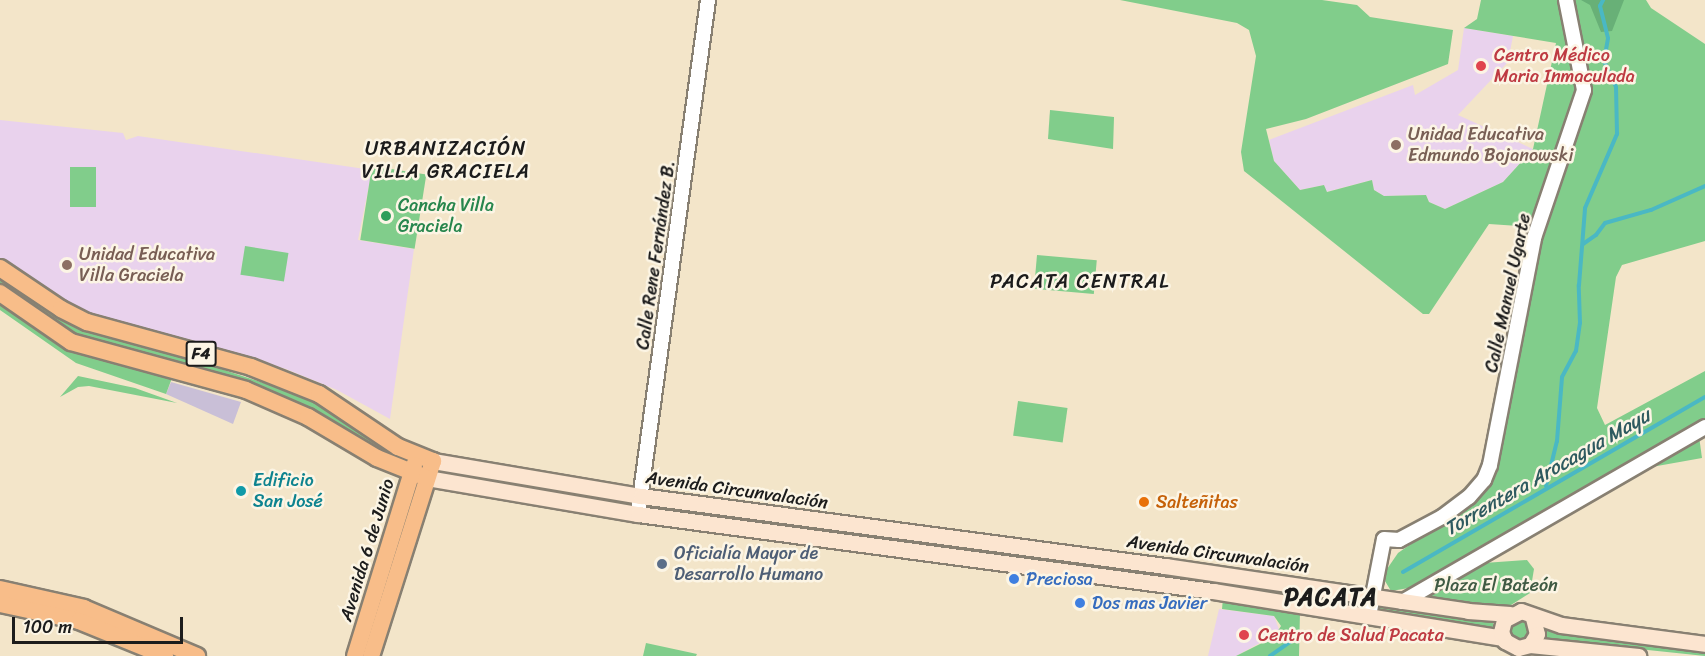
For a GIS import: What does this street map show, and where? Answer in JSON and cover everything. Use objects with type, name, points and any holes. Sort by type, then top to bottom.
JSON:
[{"type":"highway","name":"Avenida Circunvalación","points":[[0,268],[61,309],[87,322],[251,367],[319,394],[424,459]]},
{"type":"highway","name":"Avenida Circunvalación","points":[[0,293],[71,342],[246,390],[308,417],[419,476]]},
{"type":"highway","name":"Avenida 6 de Junio","points":[[371,656],[424,459]]},
{"type":"highway","name":"Avenida 6 de Junio","points":[[355,656],[419,476]]},
{"type":"highway","points":[[0,589],[84,608],[197,656]]},
{"type":"highway","points":[[0,604],[78,621],[165,656]]},
{"type":"main road","name":"Avenida Circunvalación","points":[[424,459],[641,496],[1402,602],[1510,614]]},
{"type":"main road","name":"Avenida Circunvalación","points":[[419,476],[638,514],[1369,616],[1503,638]]},
{"type":"main road","points":[[1638,656],[1530,645],[1514,647],[1503,638],[1502,623],[1510,614],[1521,611],[1533,618],[1561,625],[1705,644]]},
{"type":"main road","points":[[1530,645],[1537,634],[1533,618]]},
{"type":"street","name":"Calle Rene Fernández B.","points":[[638,514],[708,0]]},
{"type":"street","name":"Calle Manuel Ugarte","points":[[1372,597],[1384,539],[1399,540],[1442,516],[1469,497],[1484,480],[1490,465],[1534,238],[1584,90],[1574,55],[1566,0]]},
{"type":"street","points":[[1402,602],[1705,427]]},
{"type":"street","points":[[1369,616],[1372,597]]},
{"type":"shaded area","name":"Unidad Educativa Edmundo Bojanowski","points":[[1464,28],[1513,36],[1508,62],[1458,115],[1533,149],[1503,182],[1445,209],[1429,202],[1426,195],[1384,196],[1374,190],[1372,180],[1326,192],[1324,185],[1300,190],[1274,161],[1269,140],[1413,85],[1415,95],[1458,70]]},
{"type":"shaded area","points":[[0,120],[123,133],[126,140],[138,136],[372,170],[358,240],[414,249],[390,419],[337,390],[286,369],[79,311],[0,259]]},
{"type":"shaded area","points":[[171,382],[241,402],[233,424],[166,394]]},
{"type":"shaded area","name":"Centro de Salud Pacata","points":[[1219,609],[1274,616],[1280,632],[1236,656],[1208,656]]},
{"type":"green space","points":[[1120,0],[1322,0],[1357,5],[1370,17],[1453,30],[1448,64],[1306,119],[1266,129],[1274,161],[1300,190],[1324,185],[1327,192],[1372,180],[1374,190],[1384,196],[1426,195],[1429,202],[1445,209],[1503,182],[1533,149],[1556,43],[1464,28],[1477,19],[1481,0],[1560,0],[1579,88],[1533,227],[1489,224],[1429,314],[1423,314],[1244,171],[1241,152],[1256,56],[1249,30],[1237,23]]},
{"type":"green space","points":[[1570,0],[1646,0],[1651,8],[1705,44],[1705,241],[1622,265],[1616,277],[1597,408],[1605,425],[1705,371],[1705,419],[1409,588],[1391,591],[1385,581],[1387,569],[1398,553],[1471,502],[1488,486],[1497,466],[1541,239],[1591,87],[1578,57]]},
{"type":"green space","points":[[1581,0],[1624,0],[1612,31],[1601,32],[1590,5]]},
{"type":"green space","points":[[1050,110],[1114,117],[1113,149],[1048,139]]},
{"type":"green space","points":[[372,166],[426,175],[415,249],[360,240]]},
{"type":"green space","points":[[70,167],[96,167],[96,207],[70,207]]},
{"type":"green space","points":[[245,246],[288,253],[284,282],[240,275]]},
{"type":"green space","points":[[1037,255],[1097,260],[1094,294],[1034,289]]},
{"type":"green space","points":[[0,278],[41,307],[87,331],[209,365],[315,400],[390,453],[313,412],[79,339],[0,285]]},
{"type":"green space","points":[[0,303],[69,349],[172,378],[166,394],[76,363],[0,310]]},
{"type":"green space","points":[[78,376],[135,388],[177,403],[89,386],[78,387],[60,397]]},
{"type":"green space","points":[[1018,401],[1068,408],[1063,443],[1013,436]]},
{"type":"green space","points":[[1699,436],[1702,458],[1646,468]]},
{"type":"green space","points":[[466,475],[630,500],[629,506],[465,482]]},
{"type":"green space","points":[[654,503],[876,534],[875,541],[653,510]]},
{"type":"green space","points":[[978,547],[1155,572],[1154,579],[977,554]]},
{"type":"green space","name":"Plaza El Bateón","points":[[1527,560],[1534,569],[1530,593],[1511,605],[1491,607],[1428,597],[1484,563]]},
{"type":"green space","points":[[1172,573],[1301,591],[1300,597],[1171,579]]},
{"type":"green space","points":[[1223,598],[1300,612],[1299,656],[1236,656],[1274,637],[1281,626],[1274,616],[1222,609]]},
{"type":"green space","points":[[1378,604],[1494,622],[1493,628],[1377,610]]},
{"type":"green space","points":[[1519,619],[1529,626],[1530,630],[1523,640],[1519,641],[1509,634],[1508,630],[1515,620]]},
{"type":"green space","points":[[1545,627],[1565,633],[1705,652],[1705,656],[1543,639]]},
{"type":"green space","points":[[646,643],[697,654],[696,656],[643,656]]},
{"type":"waterway","points":[[1546,486],[1557,441],[1562,377],[1576,351],[1580,323],[1579,285],[1585,208],[1617,134],[1616,87],[1604,61],[1608,38],[1600,6],[1603,0]]},
{"type":"waterway","points":[[1583,244],[1596,235],[1605,223],[1651,210],[1705,186]]},
{"type":"waterway","name":"Torrentera Arocagua Mayu","points":[[1403,572],[1705,397]]},
{"type":"waterway","name":"Torrentera Arocagua Mayu","points":[[1270,656],[1294,639]]},
{"type":"place","name":"Centro Médico Maria Inmaculada","points":[[1481,66]]},
{"type":"place","name":"Unidad Educativa Edmundo Bojanowski","points":[[1396,145]]},
{"type":"place","name":"Cancha Villa Graciela","points":[[386,216]]},
{"type":"place","name":"Unidad Educativa Villa Graciela","points":[[67,265]]},
{"type":"place","name":"Edificio San José","points":[[241,491]]},
{"type":"place","name":"Salteñitas","points":[[1144,502]]},
{"type":"place","name":"Oficialía Mayor de Desarrollo Humano","points":[[662,564]]},
{"type":"place","name":"Preciosa","points":[[1014,579]]},
{"type":"place","name":"Dos mas Javier","points":[[1080,603]]},
{"type":"place","name":"Centro de Salud Pacata","points":[[1244,635]]},
{"type":"district","name":"URBANIZACIÓN VILLA GRACIELA","points":[[446,160]]},
{"type":"district","name":"PACATA CENTRAL","points":[[1080,281]]},
{"type":"district","name":"PACATA","points":[[1331,598]]}]
